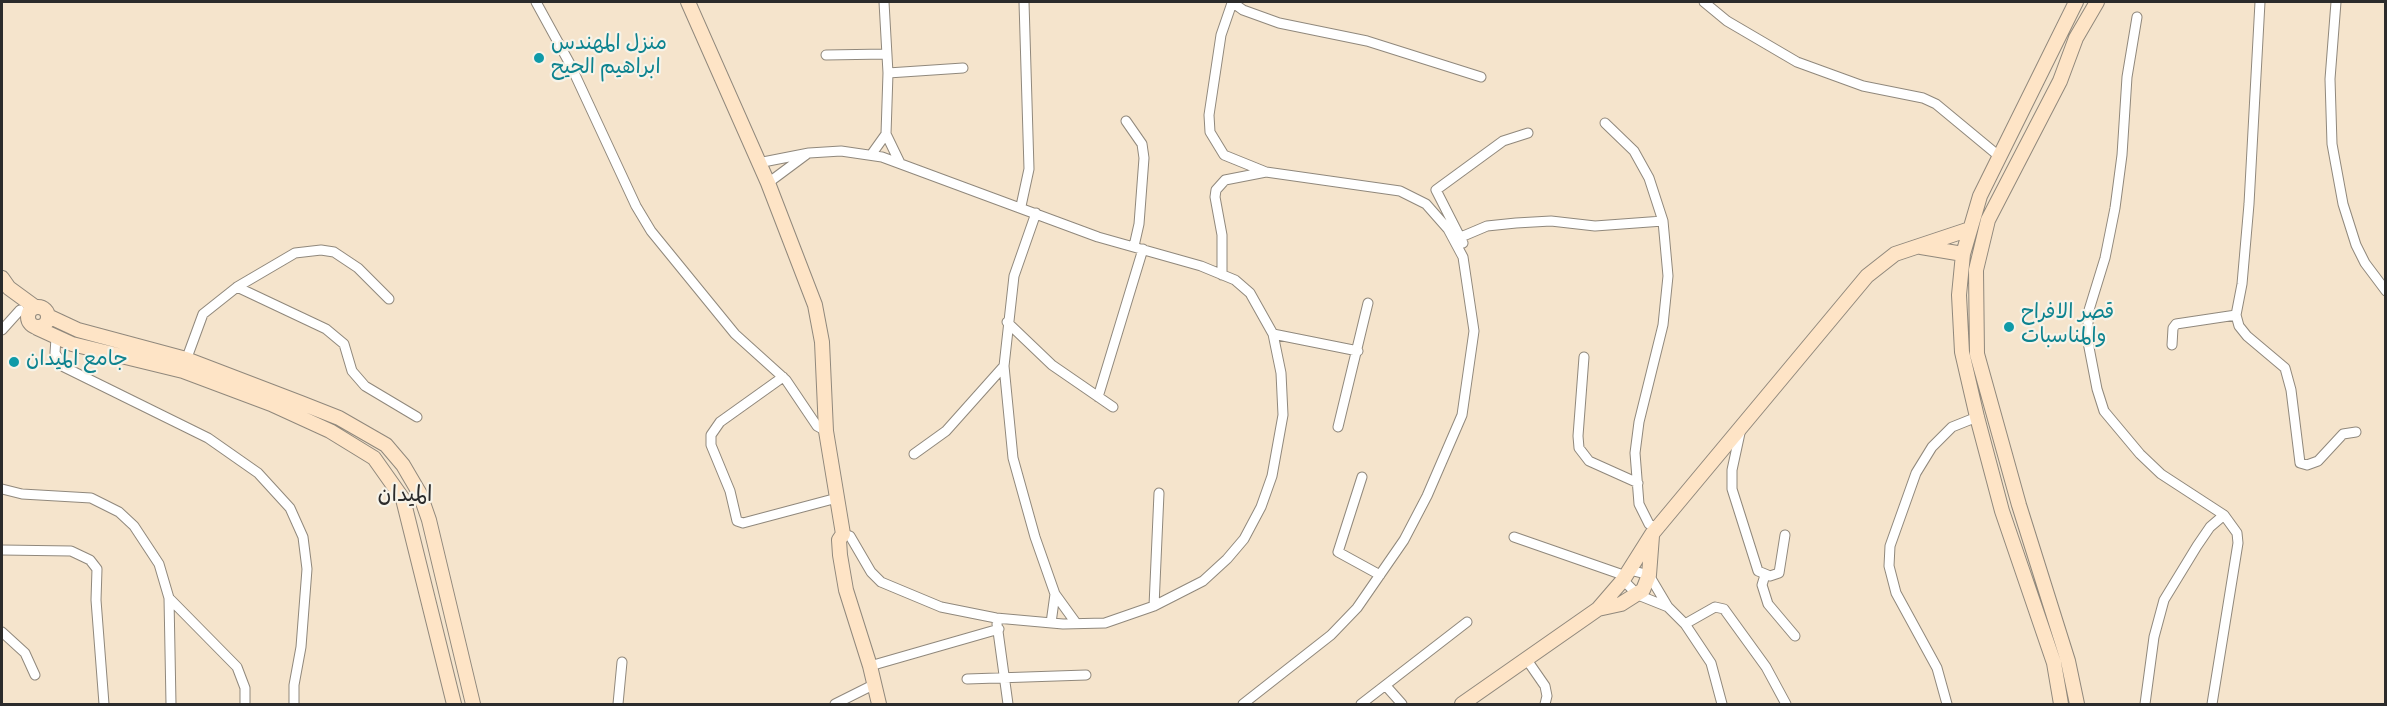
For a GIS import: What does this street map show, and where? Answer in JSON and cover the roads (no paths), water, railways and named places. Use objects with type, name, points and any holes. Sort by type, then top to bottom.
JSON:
[{"type":"main road","points":[[688,2],[768,183],[815,305],[822,342],[826,431],[843,534],[839,540],[846,590],[870,666],[879,705]]},
{"type":"main road","points":[[2061,705],[2054,663],[2005,521],[1977,417],[1962,352],[1960,328],[1963,254],[1980,196],[2076,2]]},
{"type":"main road","points":[[2077,705],[2068,661],[2019,505],[1977,354],[1976,270],[1980,246],[1997,201],[2060,81],[2076,38],[2097,2]]},
{"type":"main road","points":[[2026,100],[2045,109]]},
{"type":"main road","points":[[1462,705],[1598,609],[1626,575],[1655,531],[1740,432],[1867,276],[1895,254],[1970,229]]},
{"type":"main road","points":[[1921,247],[1963,254]]},
{"type":"main road","points":[[5,283],[30,316],[56,338],[72,344],[184,365],[330,431],[374,458],[403,499],[415,539],[454,705]]},
{"type":"main road","points":[[30,316],[46,323],[48,316],[78,330],[339,418],[386,445],[403,465],[420,494],[429,520],[473,705]]},
{"type":"main road","points":[[1598,609],[1621,604],[1638,595],[1649,575],[1655,531]]},
{"type":"main road","points":[[2054,663],[2068,661]]},
{"type":"street","points":[[536,2],[570,64],[636,206],[651,231],[735,334],[783,376],[796,390],[817,426],[826,431]]},
{"type":"street","points":[[884,2],[888,73],[886,134],[900,163]]},
{"type":"street","points":[[1021,206],[1029,169],[1024,2]]},
{"type":"street","points":[[1463,257],[1448,229],[1426,204],[1415,196],[1400,191],[1266,172],[1224,156],[1210,132],[1209,115],[1221,35],[1232,2],[1279,23],[1367,41],[1481,77]]},
{"type":"street","points":[[1704,2],[1727,21],[1797,62],[1863,86],[1923,98],[1936,104],[2000,157]]},
{"type":"street","points":[[2260,2],[2249,204],[2242,284],[2236,315],[2239,326],[2247,336],[2285,368],[2291,390],[2300,463],[2314,463],[2343,434],[2356,432]]},
{"type":"street","points":[[2336,2],[2330,79],[2334,154],[2343,204],[2356,245],[2365,263],[2385,291]]},
{"type":"street","points":[[2137,17],[2127,77],[2122,154],[2115,208],[2105,258],[2089,310],[2087,337],[2104,411],[2140,454],[2161,474],[2224,515],[2237,533],[2238,543],[2212,705]]},
{"type":"street","points":[[826,55],[886,54]]},
{"type":"street","points":[[888,73],[963,68]]},
{"type":"street","points":[[1098,397],[1138,247],[1144,158],[1142,144],[1126,121]]},
{"type":"street","points":[[1605,123],[1634,151],[1649,178],[1663,221],[1668,276],[1663,325],[1636,442],[1639,504],[1655,531]]},
{"type":"street","points":[[1243,705],[1331,636],[1357,608],[1404,540],[1427,495],[1462,415],[1474,331],[1461,237],[1436,190],[1503,141],[1528,133]]},
{"type":"street","points":[[871,155],[886,134]]},
{"type":"street","points":[[758,163],[809,153],[841,151],[871,155],[900,163],[1021,206],[1098,237],[1138,247],[1234,280],[1250,294],[1273,333],[1281,373],[1283,415],[1272,476],[1260,507],[1244,539],[1227,559],[1203,581],[1154,606],[1105,622],[1076,623],[996,618],[941,607],[894,589],[871,572],[850,536],[843,534]]},
{"type":"street","points":[[768,183],[809,153]]},
{"type":"street","points":[[1222,275],[1222,235],[1216,189],[1225,180],[1266,172]]},
{"type":"street","points":[[1036,213],[1014,276],[1007,322],[1004,366],[1013,458],[1035,537],[1055,594],[1076,623]]},
{"type":"street","points":[[1461,237],[1487,226],[1516,223],[1551,221],[1595,226],[1663,221]]},
{"type":"street","points":[[184,365],[203,314],[237,287],[295,254],[321,250],[334,252],[358,268],[389,299]]},
{"type":"street","points":[[237,287],[326,328],[344,344],[352,371],[365,386],[417,417]]},
{"type":"street","points":[[1338,427],[1368,303]]},
{"type":"street","points":[[2172,345],[2173,328],[2176,324],[2236,315]]},
{"type":"street","points":[[2,330],[30,316]]},
{"type":"street","points":[[1007,322],[1052,365],[1113,407]]},
{"type":"street","points":[[1273,333],[1358,351]]},
{"type":"street","points":[[56,338],[56,358],[70,371],[208,438],[264,478],[290,508],[303,537],[307,569],[302,647],[294,685],[294,705]]},
{"type":"street","points":[[1584,357],[1579,448],[1589,461],[1638,483]]},
{"type":"street","points":[[914,454],[946,431],[1004,366]]},
{"type":"street","points":[[783,376],[720,422],[711,435],[711,445],[730,491],[737,520],[740,524],[837,498]]},
{"type":"street","points":[[1947,705],[1937,668],[1896,593],[1889,566],[1890,546],[1916,473],[1932,447],[1952,427],[1977,417]]},
{"type":"street","points":[[1740,432],[1732,470],[1732,489],[1755,568],[1766,574],[1779,573],[1785,536]]},
{"type":"street","points":[[1362,477],[1338,552],[1380,575]]},
{"type":"street","points":[[2,489],[22,494],[91,498],[119,512],[134,526],[159,564],[169,598],[171,705]]},
{"type":"street","points":[[1154,606],[1159,493]]},
{"type":"street","points":[[2145,705],[2154,637],[2164,600],[2210,527],[2224,515]]},
{"type":"street","points":[[1514,537],[1626,575],[1649,575],[1668,608],[1684,624],[1711,663],[1722,705]]},
{"type":"street","points":[[2,550],[71,551],[90,560],[97,569],[96,600],[104,705]]},
{"type":"street","points":[[1766,574],[1762,585],[1767,604],[1796,636]]},
{"type":"street","points":[[1626,575],[1638,595],[1668,608]]},
{"type":"street","points":[[1051,623],[1055,594]]},
{"type":"street","points":[[169,598],[237,667],[246,688],[245,705]]},
{"type":"street","points":[[1684,624],[1715,607],[1724,609],[1767,667],[1786,705]]},
{"type":"street","points":[[996,618],[1008,705]]},
{"type":"street","points":[[1361,705],[1467,622]]},
{"type":"street","points":[[870,666],[999,629]]},
{"type":"street","points":[[2,632],[25,652],[35,675]]},
{"type":"street","points":[[1527,660],[1545,686],[1547,696],[1545,705]]},
{"type":"street","points":[[618,705],[622,662]]},
{"type":"street","points":[[967,679],[1086,675]]},
{"type":"street","points":[[835,705],[875,684]]},
{"type":"street","points":[[1386,686],[1402,705]]},
{"type":"place","name":"منزل المهندس ابراهيم الحيح","points":[[539,58]]},
{"type":"place","name":"قصر الافراح والمناسبات","points":[[2009,327]]},
{"type":"place","name":"جامع الميدان","points":[[14,362]]},
{"type":"district","name":"الميدان","points":[[405,498]]}]
